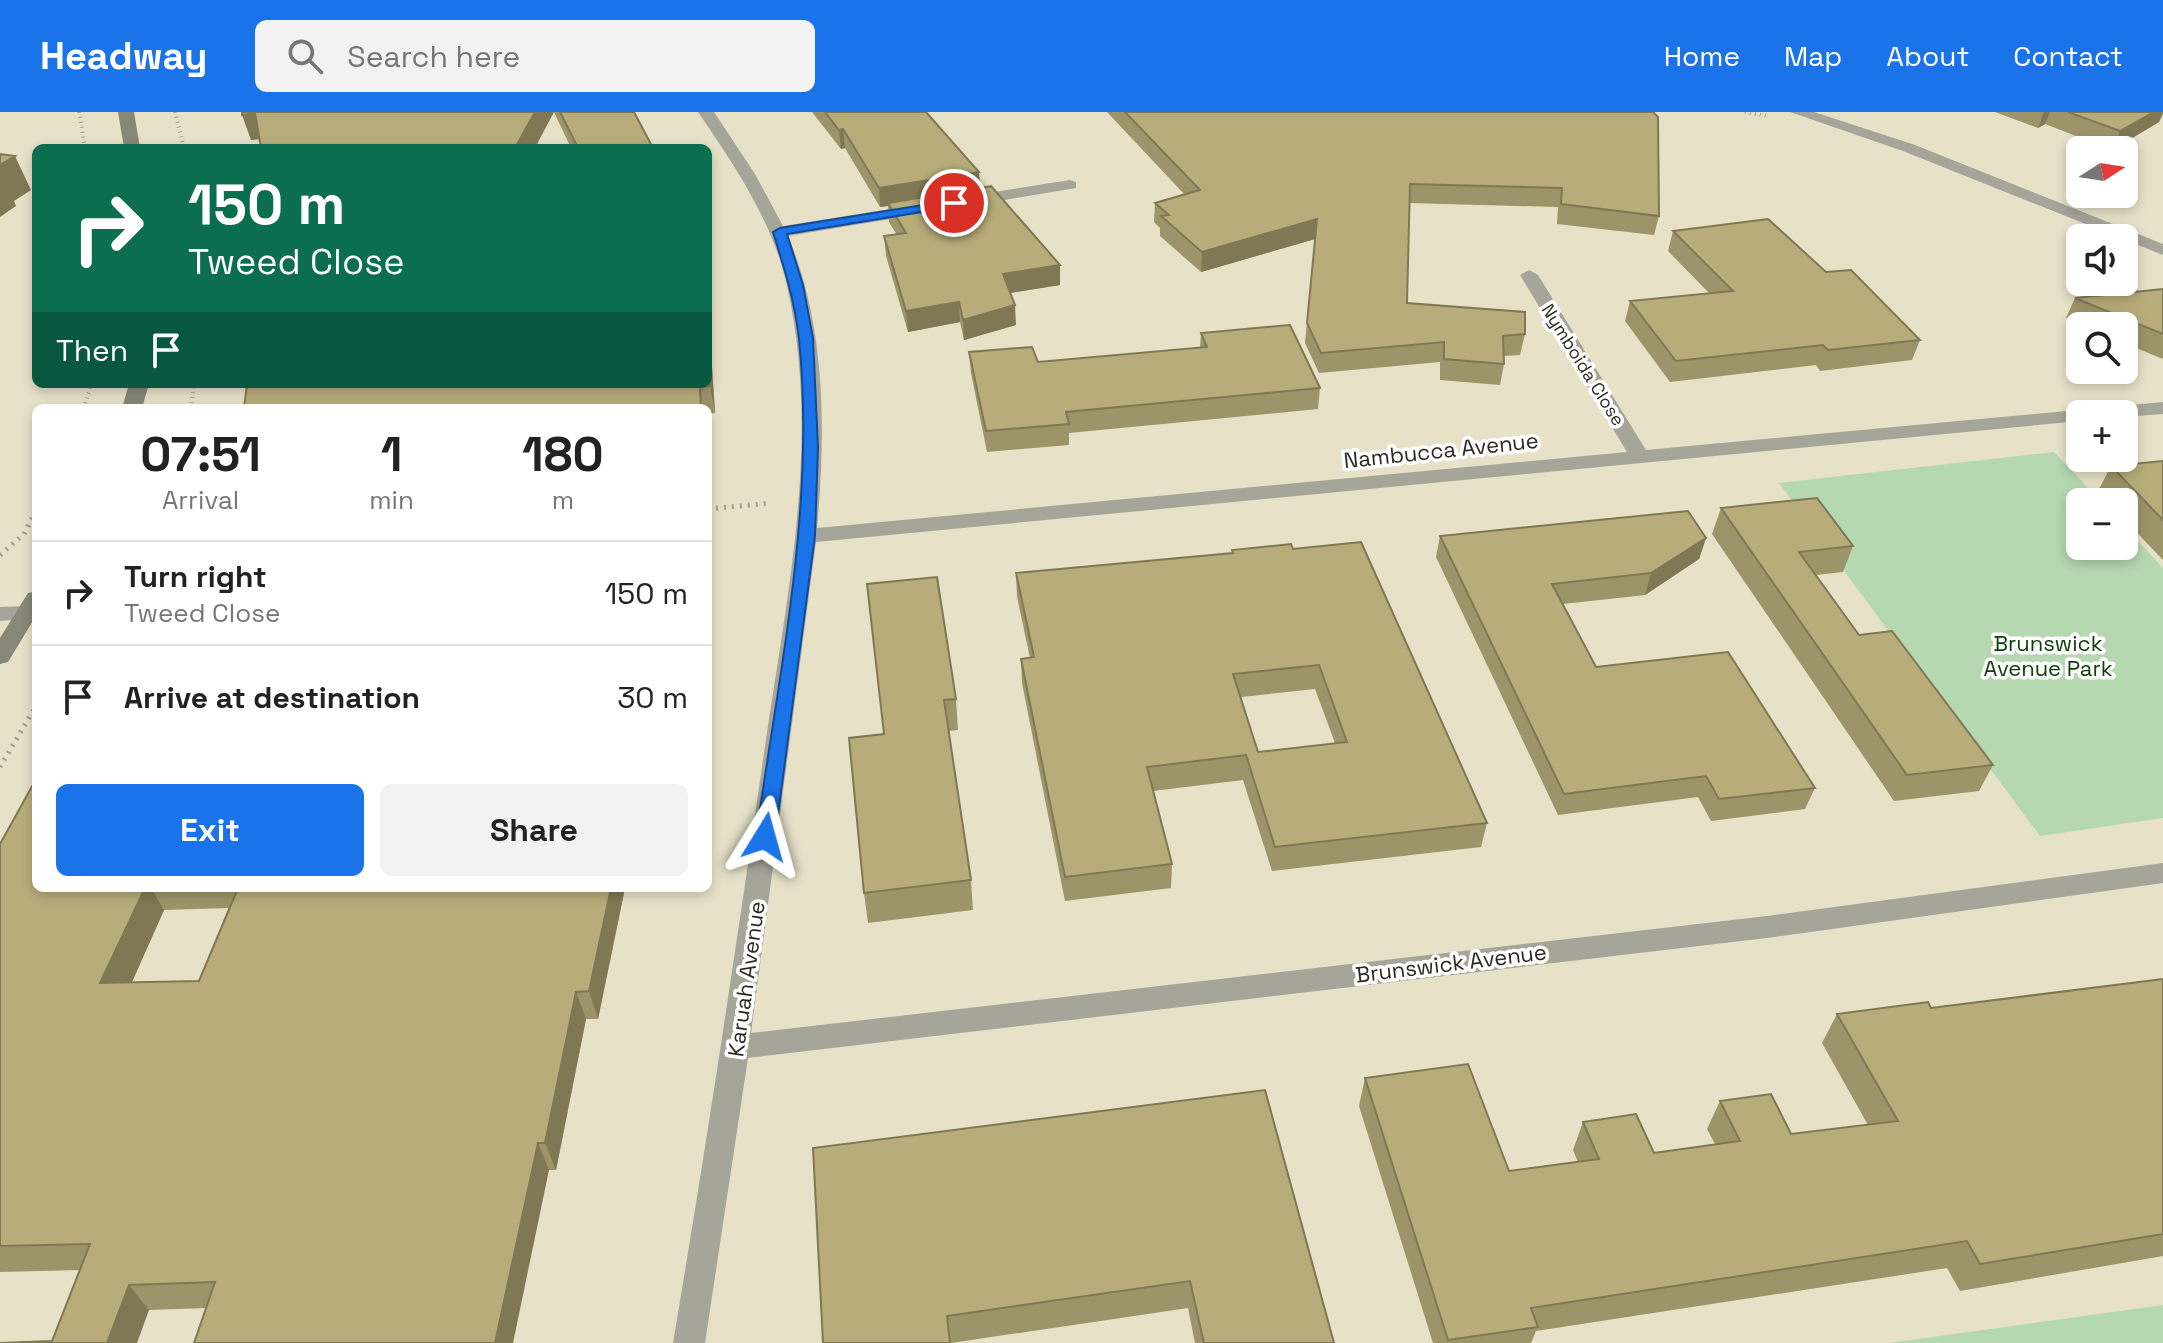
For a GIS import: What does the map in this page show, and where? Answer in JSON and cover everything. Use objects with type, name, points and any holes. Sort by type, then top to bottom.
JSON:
[{"type":"main road","points":[[126,112],[131,144]]},
{"type":"main road","points":[[0,656],[32,606]]},
{"type":"street","name":"Karuah Avenue","points":[[689,1343],[737,1047],[807,536],[811,447],[806,338],[796,285],[780,232],[735,154],[706,112]]},
{"type":"street","points":[[1798,112],[1909,148],[2163,250]]},
{"type":"street","points":[[780,232],[1070,185]]},
{"type":"street","name":"Nymboida Close","points":[[1529,275],[1639,455]]},
{"type":"street","points":[[2138,410],[2163,408]]},
{"type":"street","name":"Nambucca Avenue","points":[[807,536],[2066,416]]},
{"type":"street","points":[[0,614],[32,606]]},
{"type":"street","name":"Brunswick Avenue","points":[[737,1047],[1767,927],[2163,873]]},
{"type":"path","points":[[79,112],[84,144]]},
{"type":"path","points":[[175,112],[183,144]]},
{"type":"path","points":[[712,509],[785,501]]},
{"type":"path","points":[[0,555],[24,534],[32,518]]},
{"type":"path","points":[[0,767],[32,713]]},
{"type":"green space","name":"Brunswick Avenue Park","points":[[2054,452],[2066,465],[2066,472],[2073,472],[2088,488],[2066,488],[2066,560],[2138,560],[2138,541],[2163,568],[2163,818],[2040,836],[1779,483]]},
{"type":"green space","points":[[2163,1305],[2163,1343],[1889,1343]]},
{"type":"building","points":[[242,112],[535,112],[517,144],[260,144],[255,113],[242,115]]},
{"type":"building","points":[[560,112],[634,112],[651,144],[576,144]]},
{"type":"building","points":[[825,112],[926,112],[979,172],[879,188],[843,129],[839,130]]},
{"type":"building","points":[[1125,112],[1653,112],[1658,117],[1659,216],[1561,204],[1562,188],[1410,184],[1407,303],[1525,312],[1525,334],[1503,336],[1504,364],[1444,359],[1444,342],[1321,353],[1307,323],[1317,219],[1202,252],[1161,216],[1169,215],[1155,203],[1200,190]]},
{"type":"building","points":[[2068,112],[2154,112],[2120,131]]},
{"type":"building","points":[[0,154],[15,156],[0,165]]},
{"type":"building","points":[[991,186],[1060,265],[1003,274],[1015,305],[963,320],[959,302],[906,311],[884,236],[906,233],[888,203]]},
{"type":"building","points":[[1768,219],[1826,272],[1851,270],[1920,340],[1828,350],[1823,345],[1676,361],[1630,301],[1733,291],[1673,231]]},
{"type":"building","points":[[2163,289],[2163,334],[2138,324],[2138,312],[2109,312],[2075,298],[2138,296],[2138,292]]},
{"type":"building","points":[[1290,325],[1320,388],[1066,412],[1069,424],[986,431],[969,352],[1032,347],[1038,362],[1207,347],[1201,333]]},
{"type":"building","points":[[246,388],[700,388],[701,404],[244,404]]},
{"type":"building","points":[[2163,461],[2163,520],[2138,494],[2138,488],[2132,488],[2117,472],[2138,472],[2138,463]]},
{"type":"building","points":[[1817,498],[1853,546],[1799,552],[1859,635],[1892,631],[1993,765],[1907,775],[1721,508]]},
{"type":"building","points":[[1688,511],[1706,538],[1651,573],[1552,584],[1596,667],[1728,652],[1815,788],[1719,799],[1706,776],[1564,794],[1440,536]]},
{"type":"building","points":[[1361,542],[1487,823],[1275,847],[1246,755],[1147,767],[1172,864],[1065,877],[1021,659],[1034,657],[1016,573],[1233,553],[1232,550],[1291,544],[1293,549]],"holes":[[[1319,665],[1347,742],[1258,752],[1233,674]]]},
{"type":"building","points":[[937,577],[956,699],[944,700],[971,880],[864,893],[849,738],[884,734],[867,584]]},
{"type":"building","points":[[32,786],[32,892],[143,892],[100,983],[199,981],[236,892],[610,892],[589,991],[576,992],[545,1143],[538,1143],[495,1343],[194,1343],[215,1282],[129,1285],[107,1343],[0,1343],[52,1341],[90,1244],[0,1246],[0,844]]},
{"type":"building","points":[[2163,979],[2163,1234],[1980,1264],[1967,1241],[1531,1308],[1538,1327],[1448,1340],[1365,1078],[1468,1064],[1509,1171],[1599,1159],[1583,1122],[1636,1114],[1654,1153],[1740,1141],[1720,1101],[1771,1094],[1791,1134],[1898,1121],[1837,1014],[1928,1002],[1931,1008]]},
{"type":"building","points":[[1265,1090],[1334,1343],[1204,1343],[1190,1281],[947,1316],[950,1343],[823,1343],[813,1148]]},
{"type":"route","points":[[765,837],[807,536],[811,447],[806,338],[796,285],[780,232],[954,203]]}]
